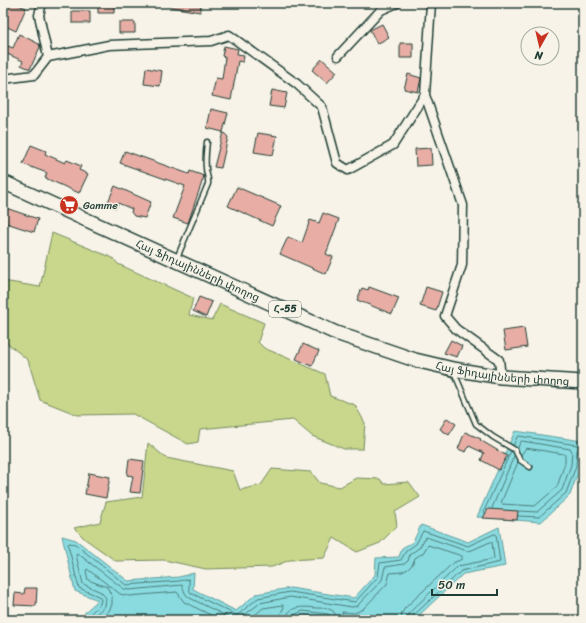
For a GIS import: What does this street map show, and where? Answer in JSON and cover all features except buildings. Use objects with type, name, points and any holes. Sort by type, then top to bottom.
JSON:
[{"type":"main road","name":"Հայ Ֆիդայինների փողոց","points":[[3,182],[336,333],[415,360],[453,369],[501,377],[583,382]]},
{"type":"street","points":[[42,3],[39,15],[48,57]]},
{"type":"street","points":[[338,56],[381,10],[397,3]]},
{"type":"street","points":[[431,3],[425,95],[463,205],[462,265],[445,316],[456,329],[499,360],[501,377]]},
{"type":"street","points":[[3,79],[34,75],[48,57],[109,45],[211,41],[229,35],[297,84],[322,107],[337,163],[348,170],[393,146],[425,95]]},
{"type":"lane","points":[[176,260],[208,184],[209,179],[206,170],[207,142]]},
{"type":"lane","points":[[453,369],[476,424],[493,437],[515,450],[520,460],[530,467]]},
{"type":"green space","points":[[52,233],[113,258],[118,264],[193,298],[189,315],[212,320],[220,304],[264,323],[258,342],[264,348],[325,374],[330,396],[355,405],[365,423],[363,449],[344,449],[312,436],[293,420],[200,429],[198,442],[188,444],[133,414],[78,415],[40,400],[28,360],[3,340],[3,281],[40,287]]},
{"type":"green space","points":[[148,443],[166,458],[233,471],[240,490],[261,485],[272,469],[311,472],[320,483],[340,487],[356,478],[380,479],[384,484],[409,482],[420,497],[395,512],[397,526],[380,543],[357,552],[334,538],[324,558],[290,560],[272,567],[206,569],[164,560],[116,561],[85,539],[74,528],[100,522],[106,502],[142,497]]},
{"type":"water","points":[[515,431],[582,441],[580,467],[570,495],[541,522],[477,517]]},
{"type":"water","points":[[421,525],[468,542],[499,527],[505,566],[463,574],[414,620],[344,620],[303,615],[290,620],[86,620],[85,612],[98,600],[75,591],[62,536],[76,540],[128,581],[179,577],[194,573],[193,589],[236,611],[256,594],[290,588],[354,598],[375,575],[376,558],[399,557],[402,548],[413,542]]},
{"type":"place","name":"Gamme","points":[[69,205]]}]
